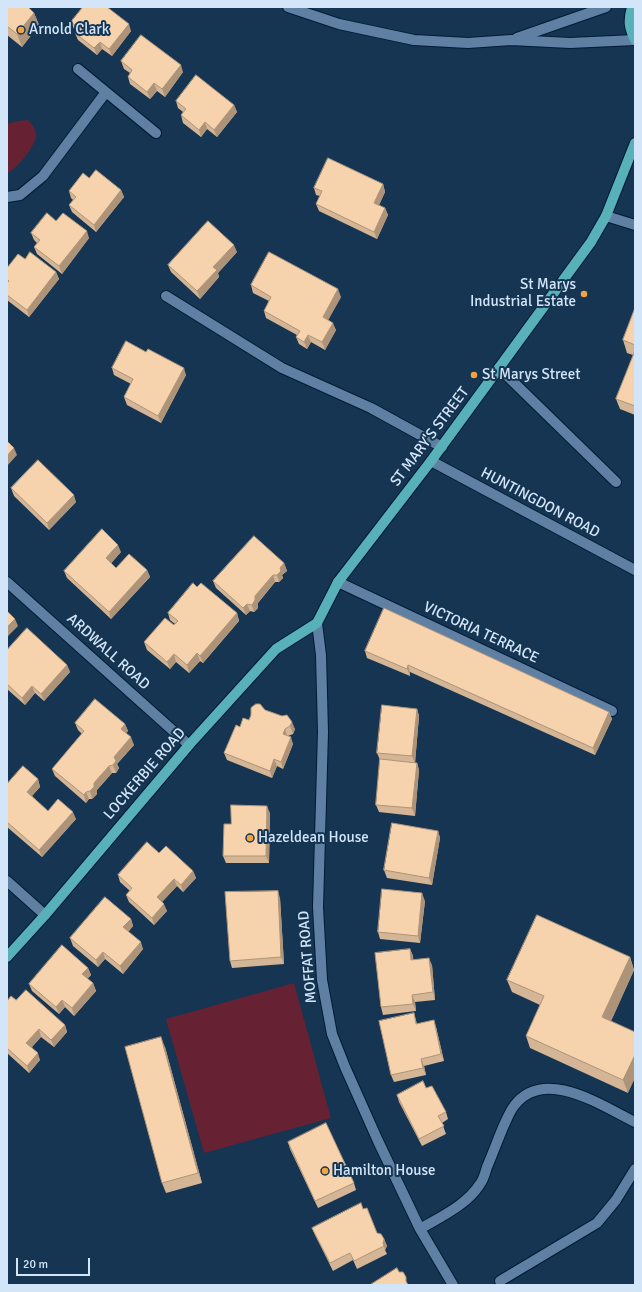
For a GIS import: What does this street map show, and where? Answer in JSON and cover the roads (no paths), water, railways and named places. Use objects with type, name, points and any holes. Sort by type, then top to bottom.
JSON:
[{"type":"main road","points":[[632,7],[629,17],[630,29],[635,40]]},
{"type":"main road","name":"ST MARY'S STREET","points":[[317,623],[338,582],[442,447],[591,242],[606,216],[635,143]]},
{"type":"main road","name":"LOCKERBIE ROAD","points":[[7,957],[189,745],[276,649],[317,623]]},
{"type":"street","points":[[288,7],[340,24],[414,40],[468,43],[511,40],[570,42],[635,40]]},
{"type":"street","points":[[511,40],[606,7]]},
{"type":"street","points":[[78,69],[156,133]]},
{"type":"street","points":[[7,197],[20,195],[43,176],[106,92]]},
{"type":"street","points":[[606,216],[635,225]]},
{"type":"street","points":[[166,296],[282,368],[371,408],[442,447]]},
{"type":"street","points":[[499,368],[616,482]]},
{"type":"street","name":"HUNTINGDON ROAD","points":[[431,461],[635,570]]},
{"type":"street","name":"ARDWALL ROAD","points":[[7,582],[189,745]]},
{"type":"street","name":"VICTORIA TERRACE","points":[[338,582],[612,711]]},
{"type":"street","name":"MOFFAT ROAD","points":[[317,623],[321,655],[323,732],[318,907],[322,980],[332,1034],[345,1068],[420,1229],[453,1285]]},
{"type":"street","points":[[7,881],[44,915]]},
{"type":"street","points":[[420,1229],[454,1208],[470,1196],[481,1184],[504,1125],[514,1106],[522,1098],[533,1091],[550,1088],[570,1091],[635,1122]]},
{"type":"street","points":[[500,1281],[597,1223],[616,1200],[635,1169]]},
{"type":"place","name":"Arnold Clark","points":[[21,30]]},
{"type":"place","name":"St Marys Industrial Estate","points":[[584,294]]},
{"type":"place","name":"St Marys Street","points":[[474,375]]},
{"type":"place","name":"Hazeldean House","points":[[250,838]]},
{"type":"place","name":"Hamilton House","points":[[325,1171]]}]
